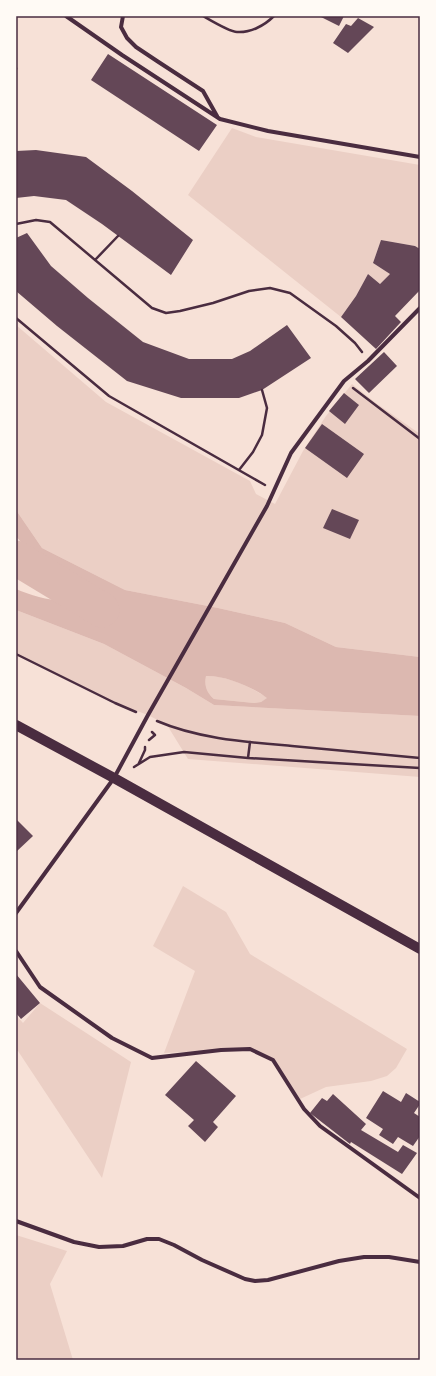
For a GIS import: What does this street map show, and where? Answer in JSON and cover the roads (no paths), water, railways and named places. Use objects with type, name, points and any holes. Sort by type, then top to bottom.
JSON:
[{"type":"main road","points":[[16,725],[420,949]]},
{"type":"street","points":[[66,16],[218,118],[268,131],[420,157]]},
{"type":"street","points":[[123,16],[121,26],[127,38],[136,47],[203,91],[218,118]]},
{"type":"street","points":[[16,913],[114,778],[129,753],[148,715],[267,506],[291,453],[344,381],[368,361],[420,308]]},
{"type":"street","points":[[16,951],[40,987],[112,1038],[152,1058],[221,1050],[250,1049],[272,1060],[304,1109],[320,1126],[420,1198]]},
{"type":"street","points":[[16,1221],[74,1242],[99,1247],[123,1246],[147,1240],[159,1239],[245,1279],[255,1281],[268,1280],[338,1261],[364,1257],[389,1257],[420,1262]]},
{"type":"waterway","points":[[16,558],[102,610]]}]
